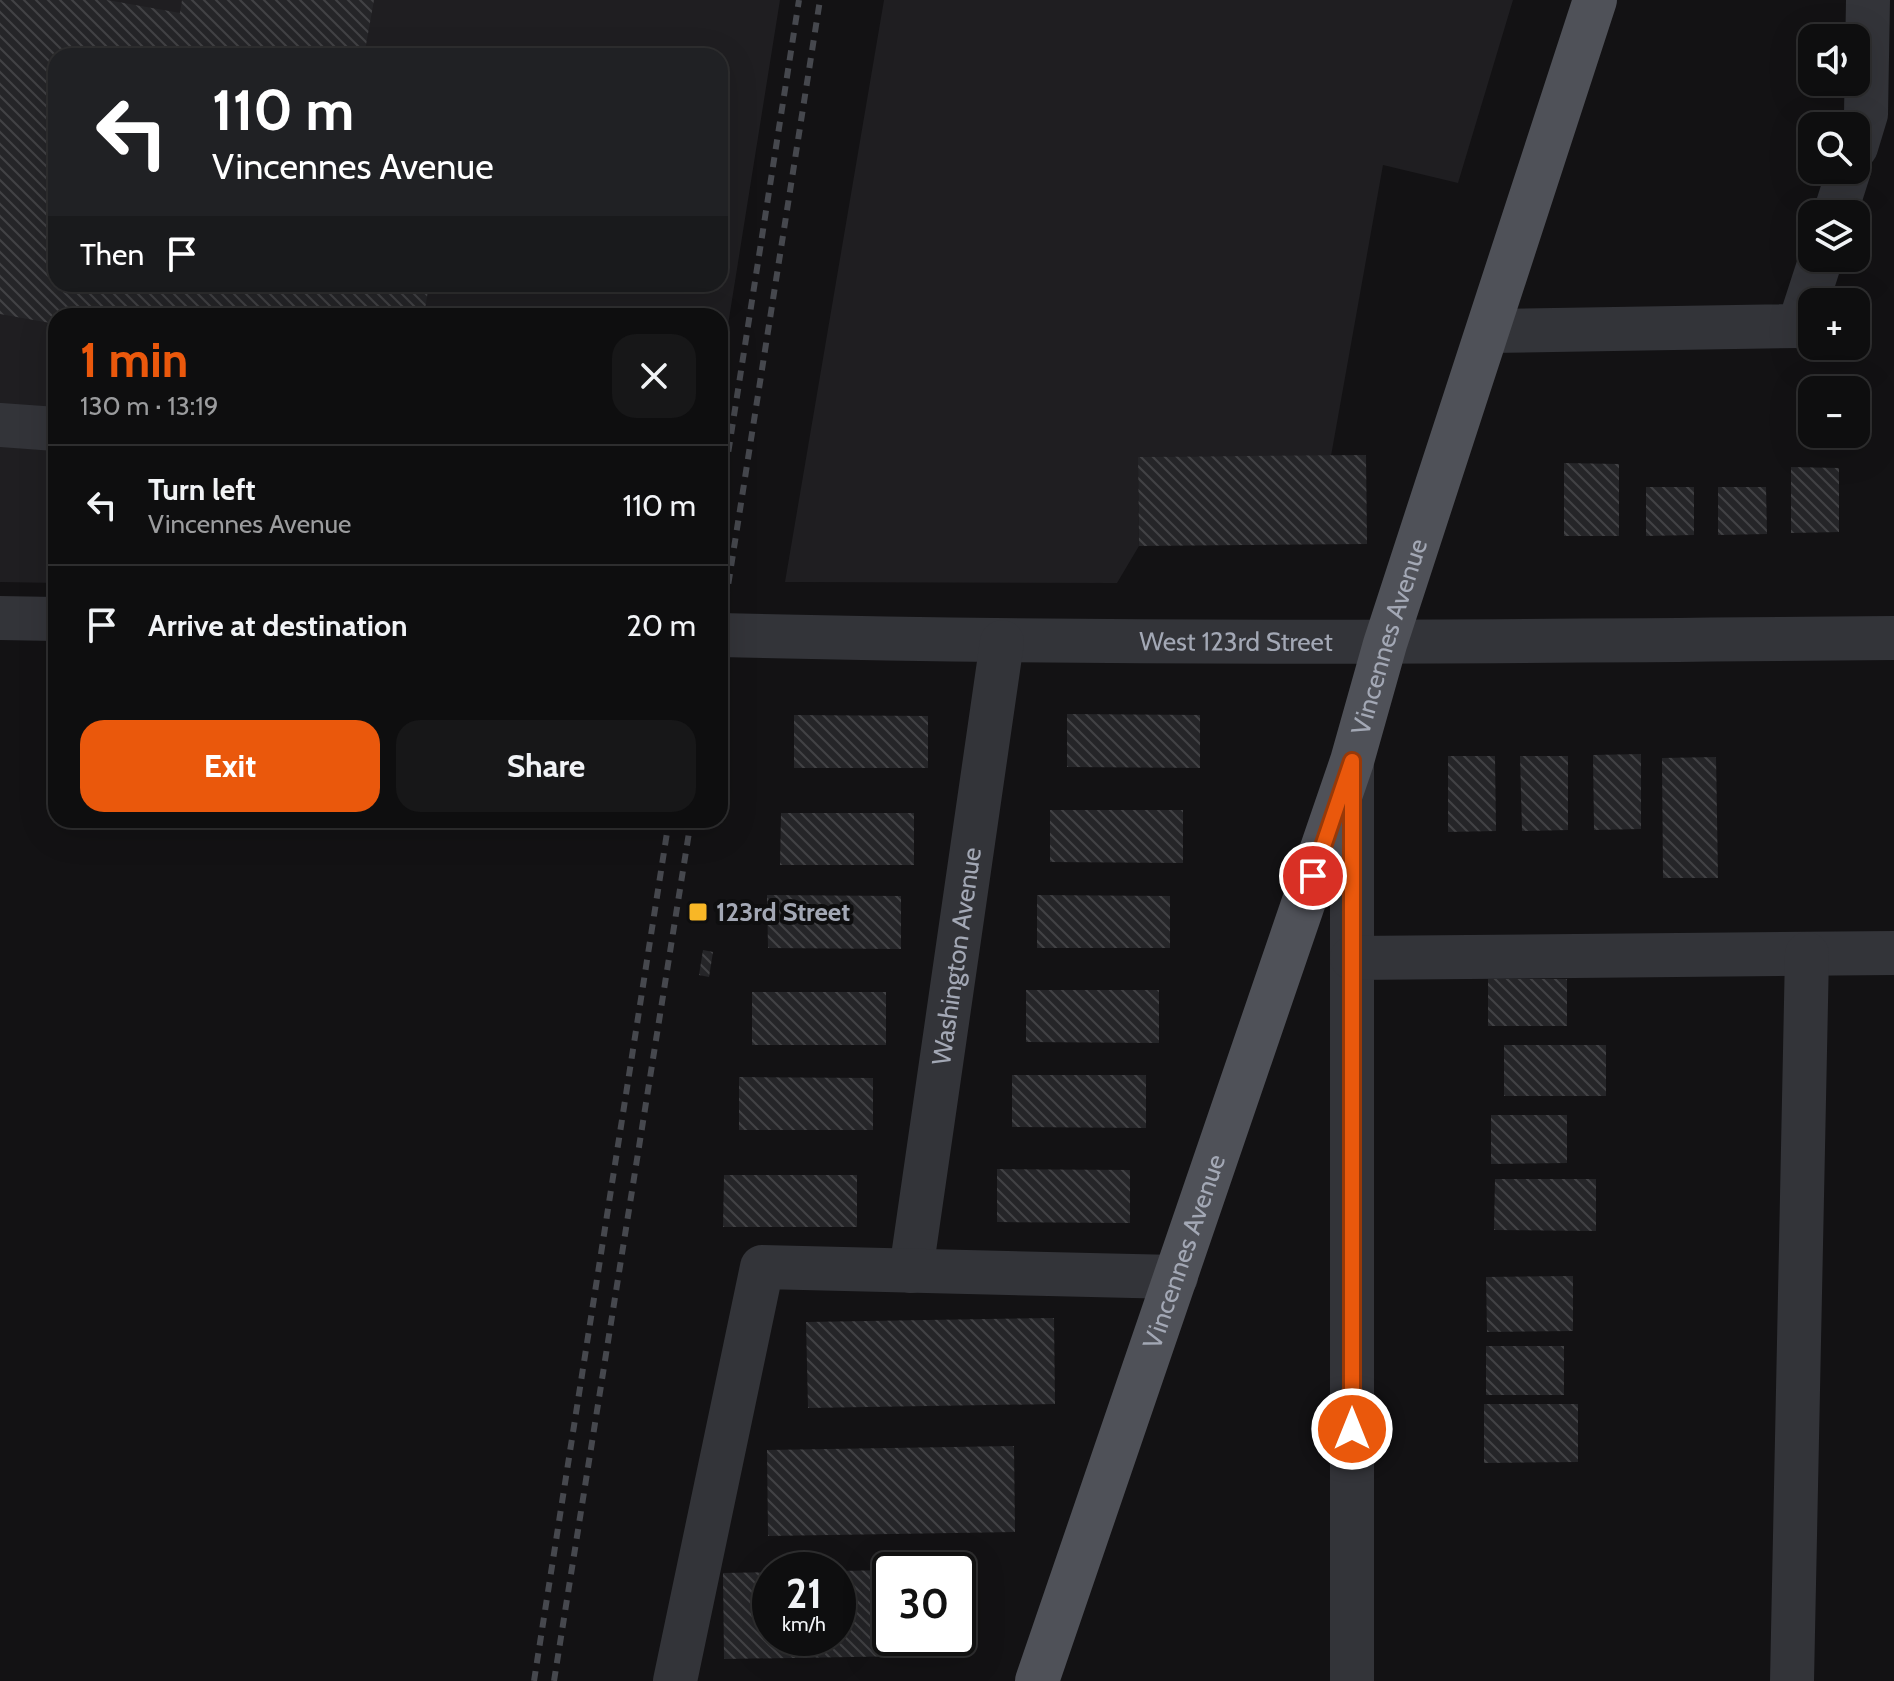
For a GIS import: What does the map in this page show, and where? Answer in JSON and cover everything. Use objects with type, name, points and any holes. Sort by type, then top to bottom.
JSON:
[{"type":"main road","name":"Vincennes Avenue","points":[[1037,1681],[1352,761],[1385,644],[1595,0]]},
{"type":"street","points":[[1868,0],[1872,125]]},
{"type":"street","points":[[1489,331],[1799,326],[1816,272]]},
{"type":"street","points":[[0,425],[48,428]]},
{"type":"street","points":[[0,618],[48,619]]},
{"type":"street","name":"West 123rd Street","points":[[728,635],[1002,642],[1385,644],[1894,638]]},
{"type":"street","name":"Washington Avenue","points":[[911,1271],[1002,642]]},
{"type":"street","points":[[1352,761],[1352,1681]]},
{"type":"street","points":[[1352,958],[1894,953]]},
{"type":"street","points":[[1792,1681],[1807,954]]},
{"type":"street","points":[[675,1681],[762,1267],[1176,1277]]},
{"type":"shaded area","points":[[0,0],[780,0],[728,325],[728,308],[48,308],[48,583],[0,582]]},
{"type":"shaded area","points":[[884,0],[1513,0],[1458,183],[1383,165],[1331,456],[1138,457],[1139,546],[1117,583],[785,582]]},
{"type":"building","points":[[0,0],[107,0],[180,13],[182,0],[374,0],[365,48],[48,48],[48,292],[428,292],[425,308],[48,308],[48,323],[0,314]]},
{"type":"building","points":[[1366,455],[1367,544],[1139,546],[1138,457]]},
{"type":"building","points":[[1564,463],[1619,464],[1619,536],[1564,536]]},
{"type":"building","points":[[1791,467],[1839,468],[1839,532],[1791,533]]},
{"type":"building","points":[[1646,487],[1694,487],[1694,535],[1646,536]]},
{"type":"building","points":[[1718,487],[1766,487],[1767,534],[1718,535]]},
{"type":"building","points":[[1067,714],[1200,715],[1200,768],[1067,767]]},
{"type":"building","points":[[794,715],[928,716],[928,768],[794,768]]},
{"type":"building","points":[[1641,754],[1641,829],[1594,830],[1593,755]]},
{"type":"building","points":[[1448,756],[1495,756],[1496,831],[1448,832]]},
{"type":"building","points":[[1520,756],[1568,756],[1568,830],[1522,831]]},
{"type":"building","points":[[1716,757],[1718,878],[1663,878],[1662,758]]},
{"type":"building","points":[[1050,810],[1183,810],[1183,863],[1050,862]]},
{"type":"building","points":[[781,813],[914,813],[914,865],[780,865]]},
{"type":"building","points":[[767,895],[901,896],[901,949],[768,948]]},
{"type":"building","points":[[1037,895],[1170,896],[1170,948],[1037,948]]},
{"type":"building","points":[[703,950],[713,952],[709,977],[699,975]]},
{"type":"building","points":[[1488,979],[1567,979],[1567,1026],[1488,1026]]},
{"type":"building","points":[[1026,990],[1159,990],[1159,1043],[1026,1042]]},
{"type":"building","points":[[752,992],[886,992],[886,1045],[752,1045]]},
{"type":"building","points":[[1504,1045],[1606,1045],[1606,1096],[1504,1096]]},
{"type":"building","points":[[1012,1075],[1146,1075],[1146,1128],[1012,1127]]},
{"type":"building","points":[[739,1077],[873,1078],[873,1130],[739,1130]]},
{"type":"building","points":[[1491,1115],[1567,1115],[1567,1163],[1491,1164]]},
{"type":"building","points":[[997,1169],[1130,1170],[1130,1223],[997,1222]]},
{"type":"building","points":[[724,1175],[857,1175],[857,1227],[723,1227]]},
{"type":"building","points":[[1495,1179],[1596,1179],[1596,1231],[1494,1230]]},
{"type":"building","points":[[1573,1276],[1573,1331],[1487,1332],[1486,1277]]},
{"type":"building","points":[[1054,1318],[1055,1404],[808,1408],[806,1322]]},
{"type":"building","points":[[1486,1346],[1564,1346],[1564,1395],[1486,1395]]},
{"type":"building","points":[[1484,1404],[1578,1404],[1578,1462],[1484,1463]]},
{"type":"building","points":[[1014,1446],[1015,1532],[768,1536],[767,1450]]},
{"type":"building","points":[[872,1570],[872,1656],[910,1656],[724,1659],[723,1573],[752,1572],[752,1656],[856,1656],[856,1571]]},
{"type":"railway","points":[[728,454],[799,0]]},
{"type":"railway","points":[[728,586],[820,0]]},
{"type":"railway","points":[[534,1681],[668,828]]},
{"type":"railway","points":[[554,1681],[690,828]]},
{"type":"place","name":"123rd Street","points":[[698,912]]},
{"type":"route","points":[[1313,876],[1352,761],[1352,1429]]}]
